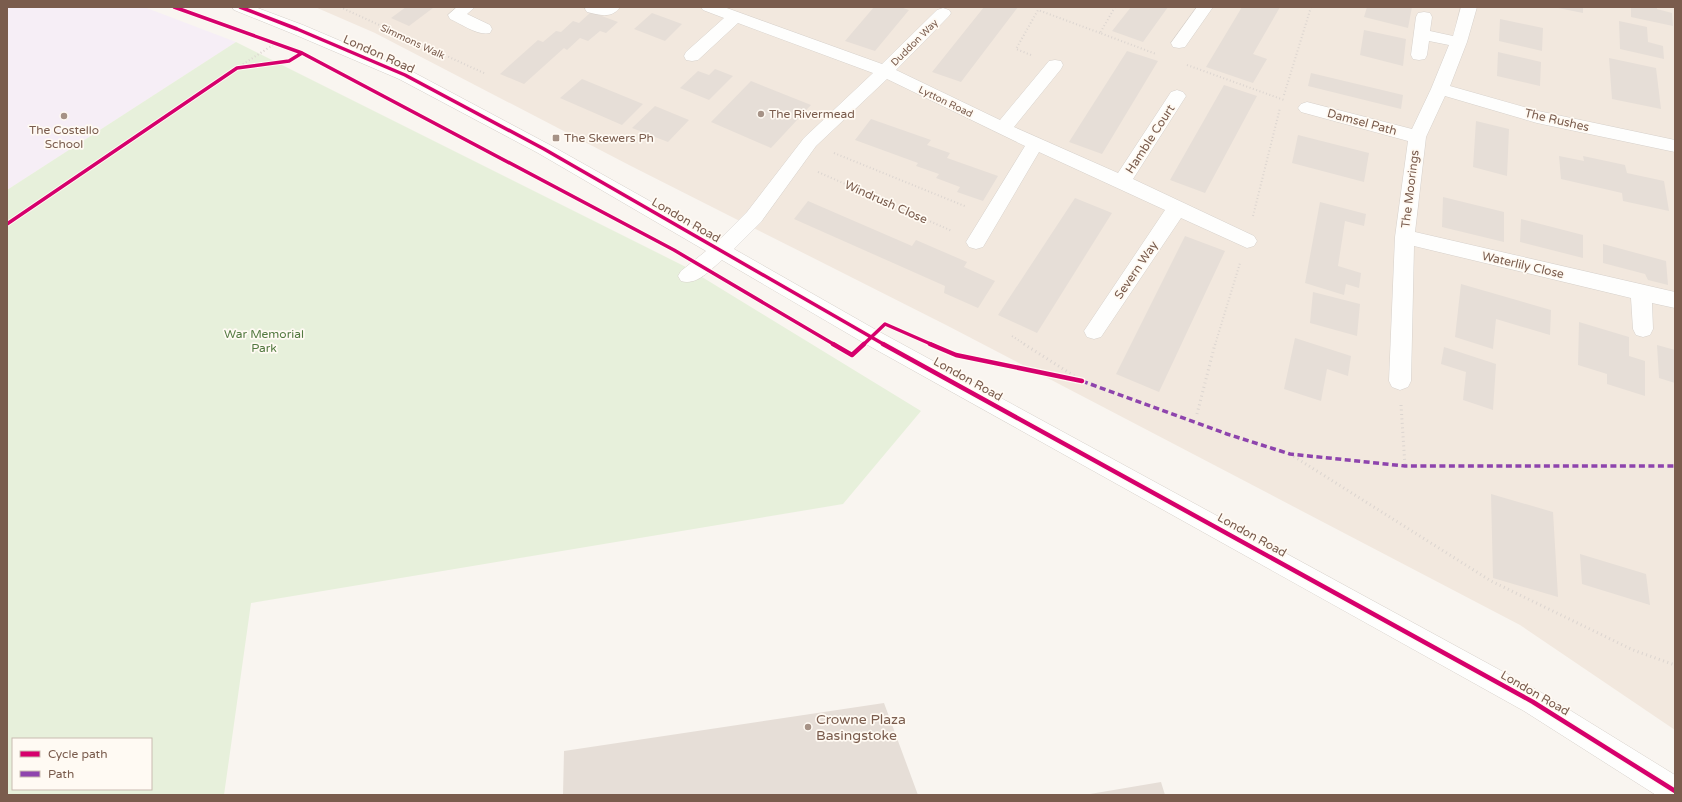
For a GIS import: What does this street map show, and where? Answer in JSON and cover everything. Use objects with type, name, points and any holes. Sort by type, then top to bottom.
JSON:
[{"type":"street","name":"London Road","points":[[240,7],[297,29],[405,76],[544,149],[871,337],[1534,702],[1675,791]]},
{"type":"street","points":[[467,7],[456,15],[484,29]]},
{"type":"street","points":[[593,9],[606,11],[612,7]]},
{"type":"street","name":"Lytton Road","points":[[709,7],[885,71],[1002,129],[1122,182],[1247,241]]},
{"type":"street","points":[[1179,43],[1205,7]]},
{"type":"street","name":"The Moorings","points":[[1400,381],[1405,237],[1417,137],[1440,89],[1459,42],[1469,7]]},
{"type":"street","name":"Duddon Way","points":[[885,71],[943,13]]},
{"type":"street","points":[[692,56],[735,17]]},
{"type":"street","points":[[1419,55],[1424,17]]},
{"type":"street","points":[[1422,35],[1459,42]]},
{"type":"street","points":[[1002,129],[1054,65]]},
{"type":"street","points":[[688,276],[720,251],[754,217],[810,142],[885,71]]},
{"type":"street","name":"The Rushes","points":[[1440,89],[1537,116],[1675,146]]},
{"type":"street","name":"Hamble Court","points":[[1122,182],[1178,96]]},
{"type":"street","name":"Damsel Path","points":[[1307,108],[1417,137]]},
{"type":"street","points":[[976,242],[1035,144]]},
{"type":"street","name":"Severn Way","points":[[1094,331],[1177,208]]},
{"type":"street","name":"Waterlily Close","points":[[1405,237],[1675,300]]},
{"type":"street","points":[[1641,293],[1643,329]]},
{"type":"path","points":[[1282,100],[1311,7]]},
{"type":"path","points":[[1054,65],[1016,49],[1038,10],[1100,33]]},
{"type":"path","points":[[230,72],[274,44]]},
{"type":"path","points":[[237,68],[250,66]]},
{"type":"path","points":[[1197,414],[1210,361],[1247,241],[1280,107]]},
{"type":"path","points":[[1012,336],[1082,381]]},
{"type":"path","points":[[1067,378],[1082,381]]},
{"type":"path","points":[[1400,381],[1405,466]]},
{"type":"path","points":[[1290,454],[1491,581],[1633,650],[1675,665]]},
{"type":"shaded area","name":"The Costello School","points":[[7,7],[144,7],[236,42],[7,190]]},
{"type":"shaded area","points":[[315,7],[1675,7],[1675,730],[1520,625],[948,326],[629,165],[375,33]]},
{"type":"green space","name":"War Memorial Park","points":[[236,42],[684,266],[921,411],[843,504],[251,603],[224,795],[7,795],[7,190]]},
{"type":"building","points":[[406,7],[433,8],[409,26],[391,18]]},
{"type":"building","points":[[874,7],[900,7],[909,10],[875,51],[845,41]]},
{"type":"building","points":[[984,7],[1018,7],[961,82],[932,72]]},
{"type":"building","points":[[1131,7],[1168,7],[1143,42],[1112,31]]},
{"type":"building","points":[[1242,7],[1280,7],[1253,54],[1267,59],[1253,83],[1206,67]]},
{"type":"building","points":[[1367,7],[1412,7],[1408,28],[1364,17]]},
{"type":"building","points":[[1583,7],[1583,13],[1558,8]]},
{"type":"building","points":[[1631,7],[1657,7],[1657,9],[1672,13],[1673,26],[1631,17]]},
{"type":"building","points":[[591,12],[618,22],[606,33],[600,31],[588,41],[580,38],[567,50],[564,48],[524,84],[500,74],[538,40],[543,42],[556,31],[561,32],[573,21],[579,23]]},
{"type":"building","points":[[652,13],[682,24],[665,41],[634,29]]},
{"type":"building","points":[[1500,19],[1543,28],[1542,51],[1499,41]]},
{"type":"building","points":[[1619,21],[1647,27],[1648,42],[1663,46],[1664,59],[1620,49]]},
{"type":"building","points":[[1364,30],[1406,39],[1403,66],[1360,55]]},
{"type":"building","points":[[1127,51],[1158,61],[1102,154],[1069,142]]},
{"type":"building","points":[[1498,52],[1541,62],[1540,86],[1497,76]]},
{"type":"building","points":[[1609,58],[1656,68],[1661,109],[1612,99]]},
{"type":"building","points":[[715,69],[733,76],[709,100],[680,88],[698,71],[709,75]]},
{"type":"building","points":[[1311,73],[1403,95],[1401,109],[1308,86]]},
{"type":"building","points":[[582,79],[643,104],[622,125],[560,98]]},
{"type":"building","name":"The Rivermead","points":[[751,81],[811,105],[771,148],[711,122]]},
{"type":"building","points":[[1224,85],[1257,96],[1205,193],[1170,180]]},
{"type":"building","points":[[655,106],[689,120],[668,142],[632,128]]},
{"type":"building","points":[[871,119],[931,140],[927,145],[950,153],[947,158],[998,176],[983,201],[957,192],[960,187],[936,178],[939,174],[916,166],[918,163],[855,140]]},
{"type":"building","points":[[1476,121],[1509,129],[1507,176],[1473,167]]},
{"type":"building","points":[[1298,135],[1369,153],[1364,182],[1292,163]]},
{"type":"building","points":[[1559,156],[1584,161],[1583,156],[1625,165],[1627,173],[1664,181],[1669,211],[1623,201],[1622,193],[1561,179]]},
{"type":"building","points":[[1443,197],[1504,212],[1504,242],[1442,227]]},
{"type":"building","points":[[1075,198],[1112,213],[1037,333],[998,315]]},
{"type":"building","points":[[808,201],[912,246],[916,240],[967,262],[964,267],[995,281],[978,308],[944,293],[945,286],[794,219]]},
{"type":"building","points":[[1320,202],[1366,214],[1364,226],[1345,221],[1338,266],[1361,273],[1359,288],[1346,284],[1344,295],[1305,283]]},
{"type":"building","points":[[1521,219],[1583,235],[1583,258],[1520,242]]},
{"type":"building","points":[[1185,236],[1225,251],[1159,392],[1116,374]]},
{"type":"building","points":[[1603,244],[1666,261],[1668,285],[1648,280],[1645,274],[1603,263]]},
{"type":"building","points":[[1461,284],[1551,310],[1550,335],[1496,319],[1493,349],[1455,337]]},
{"type":"building","points":[[1313,292],[1360,304],[1357,336],[1310,323]]},
{"type":"building","points":[[1579,322],[1629,337],[1629,356],[1645,361],[1645,396],[1607,384],[1607,374],[1578,365]]},
{"type":"building","points":[[1295,338],[1351,356],[1348,376],[1327,369],[1321,401],[1284,389]]},
{"type":"building","points":[[1657,345],[1675,350],[1675,383],[1659,378]]},
{"type":"building","points":[[1444,347],[1496,364],[1493,410],[1463,400],[1466,372],[1441,364]]},
{"type":"building","points":[[1491,494],[1553,512],[1558,597],[1493,578]]},
{"type":"building","points":[[1580,554],[1646,574],[1650,605],[1582,584]]},
{"type":"building","name":"Crowne Plaza Basingstoke","points":[[884,703],[918,795],[563,795],[564,751]]},
{"type":"building","points":[[1161,782],[1165,795],[1090,795],[1090,794]]},
{"type":"marked path","points":[[1082,381],[1227,434],[1290,454],[1405,466],[1675,466]]},
{"type":"cycle path","points":[[174,7],[302,53],[674,250],[852,355],[885,324],[956,355],[1082,381]]},
{"type":"cycle path","points":[[240,7],[297,29],[405,75],[544,149],[871,337],[1533,702],[1675,791]]},
{"type":"cycle path","points":[[7,224],[237,68],[289,61],[302,53]]},
{"type":"place","name":"The Rivermead","points":[[761,114]]},
{"type":"place","name":"The Costello School","points":[[64,116]]},
{"type":"place","name":"The Skewers Ph","points":[[556,138]]},
{"type":"place","name":"Crowne Plaza Basingstoke","points":[[808,727]]}]
